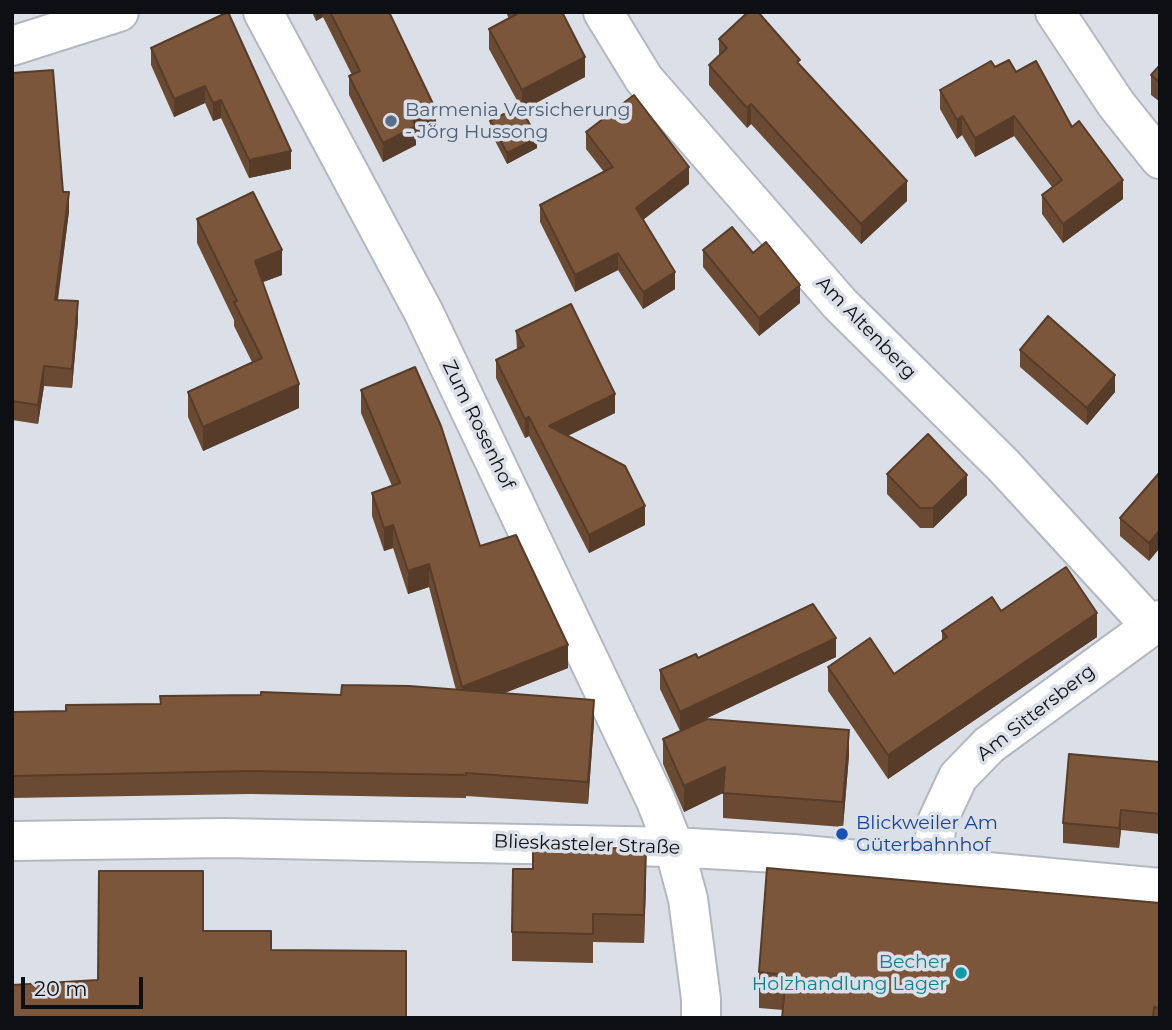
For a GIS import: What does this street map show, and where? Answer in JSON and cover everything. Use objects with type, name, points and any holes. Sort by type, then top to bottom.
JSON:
[{"type":"street","points":[[12,46],[119,12]]},
{"type":"street","name":"Zum Rosenhof","points":[[263,12],[424,313],[656,802],[674,848],[688,899],[701,1018]]},
{"type":"street","name":"Am Altenberg","points":[[603,12],[644,79],[840,304],[1003,465],[1155,623]]},
{"type":"street","points":[[1055,12],[1116,104],[1160,159]]},
{"type":"street","name":"Am Sittersberg","points":[[931,868],[937,822],[958,777],[989,745],[1155,623]]},
{"type":"street","name":"Blieskasteler Straße","points":[[12,841],[224,838],[674,848],[793,854],[1160,888]]},
{"type":"building","points":[[228,12],[291,151],[249,160],[221,100],[213,103],[205,86],[174,99],[151,48]]},
{"type":"building","points":[[330,12],[389,12],[436,110],[413,121],[416,126],[383,143],[349,76],[360,71]]},
{"type":"building","points":[[516,12],[562,12],[585,57],[522,90],[489,29],[517,14]]},
{"type":"building","points":[[748,12],[758,12],[800,60],[797,62],[907,181],[861,224],[751,104],[747,108],[709,65],[727,48],[719,39]]},
{"type":"building","points":[[1009,60],[1016,72],[1036,61],[1072,127],[1079,121],[1123,180],[1063,224],[1042,195],[1062,180],[1014,116],[975,138],[962,116],[957,120],[940,90],[991,61],[995,67]]},
{"type":"building","points":[[1160,65],[1160,82],[1151,75]]},
{"type":"building","points":[[53,70],[63,192],[69,192],[55,300],[78,301],[72,369],[44,366],[38,405],[12,401],[12,73]]},
{"type":"building","points":[[634,95],[689,167],[636,208],[675,272],[643,292],[618,253],[575,275],[540,205],[613,167],[586,132]]},
{"type":"building","points":[[520,106],[537,138],[507,153],[490,121]]},
{"type":"building","points":[[253,192],[282,250],[255,261],[299,384],[203,427],[188,392],[262,358],[197,219]]},
{"type":"building","points":[[732,227],[753,253],[766,242],[800,285],[759,318],[703,250]]},
{"type":"building","points":[[571,304],[615,394],[549,426],[625,466],[645,506],[589,535],[529,417],[525,419],[496,360],[524,346],[516,331]]},
{"type":"building","points":[[1048,316],[1115,375],[1087,408],[1020,350]]},
{"type":"building","points":[[415,367],[441,426],[480,546],[516,535],[568,645],[462,687],[429,564],[408,571],[393,525],[384,528],[372,493],[400,483],[361,390]]},
{"type":"building","points":[[928,434],[967,475],[933,508],[920,508],[887,474]]},
{"type":"building","points":[[1160,472],[1160,530],[1149,543],[1120,518]]},
{"type":"building","points":[[1066,567],[1097,613],[888,755],[828,667],[870,638],[894,674],[947,637],[942,631],[992,597],[1001,611]]},
{"type":"building","points":[[813,604],[836,638],[680,712],[660,670],[696,654],[698,658]]},
{"type":"building","points":[[342,685],[409,686],[594,700],[588,782],[466,773],[251,771],[12,776],[12,712],[66,711],[66,705],[161,704],[160,696],[261,695],[261,692],[341,695]]},
{"type":"building","points":[[707,719],[849,730],[843,802],[723,793],[725,767],[684,786],[663,739]]},
{"type":"building","points":[[1069,754],[1160,762],[1160,814],[1121,810],[1119,828],[1063,823]]},
{"type":"building","points":[[533,846],[646,849],[644,915],[593,914],[593,934],[512,932],[513,869],[533,869]]},
{"type":"building","name":"Becher Holzhandlung Lager","points":[[767,868],[1160,903],[1160,1008],[1154,1007],[1153,1018],[782,1018],[786,975],[759,972]]},
{"type":"building","points":[[99,871],[203,871],[203,931],[271,931],[271,950],[406,951],[406,1018],[12,1018],[12,985],[98,980]]},
{"type":"place","name":"Barmenia Versicherung - Jörg Hussong","points":[[391,121]]},
{"type":"place","name":"Blickweiler Am Güterbahnhof","points":[[842,834]]},
{"type":"place","name":"Becher Holzhandlung Lager","points":[[961,973]]}]
